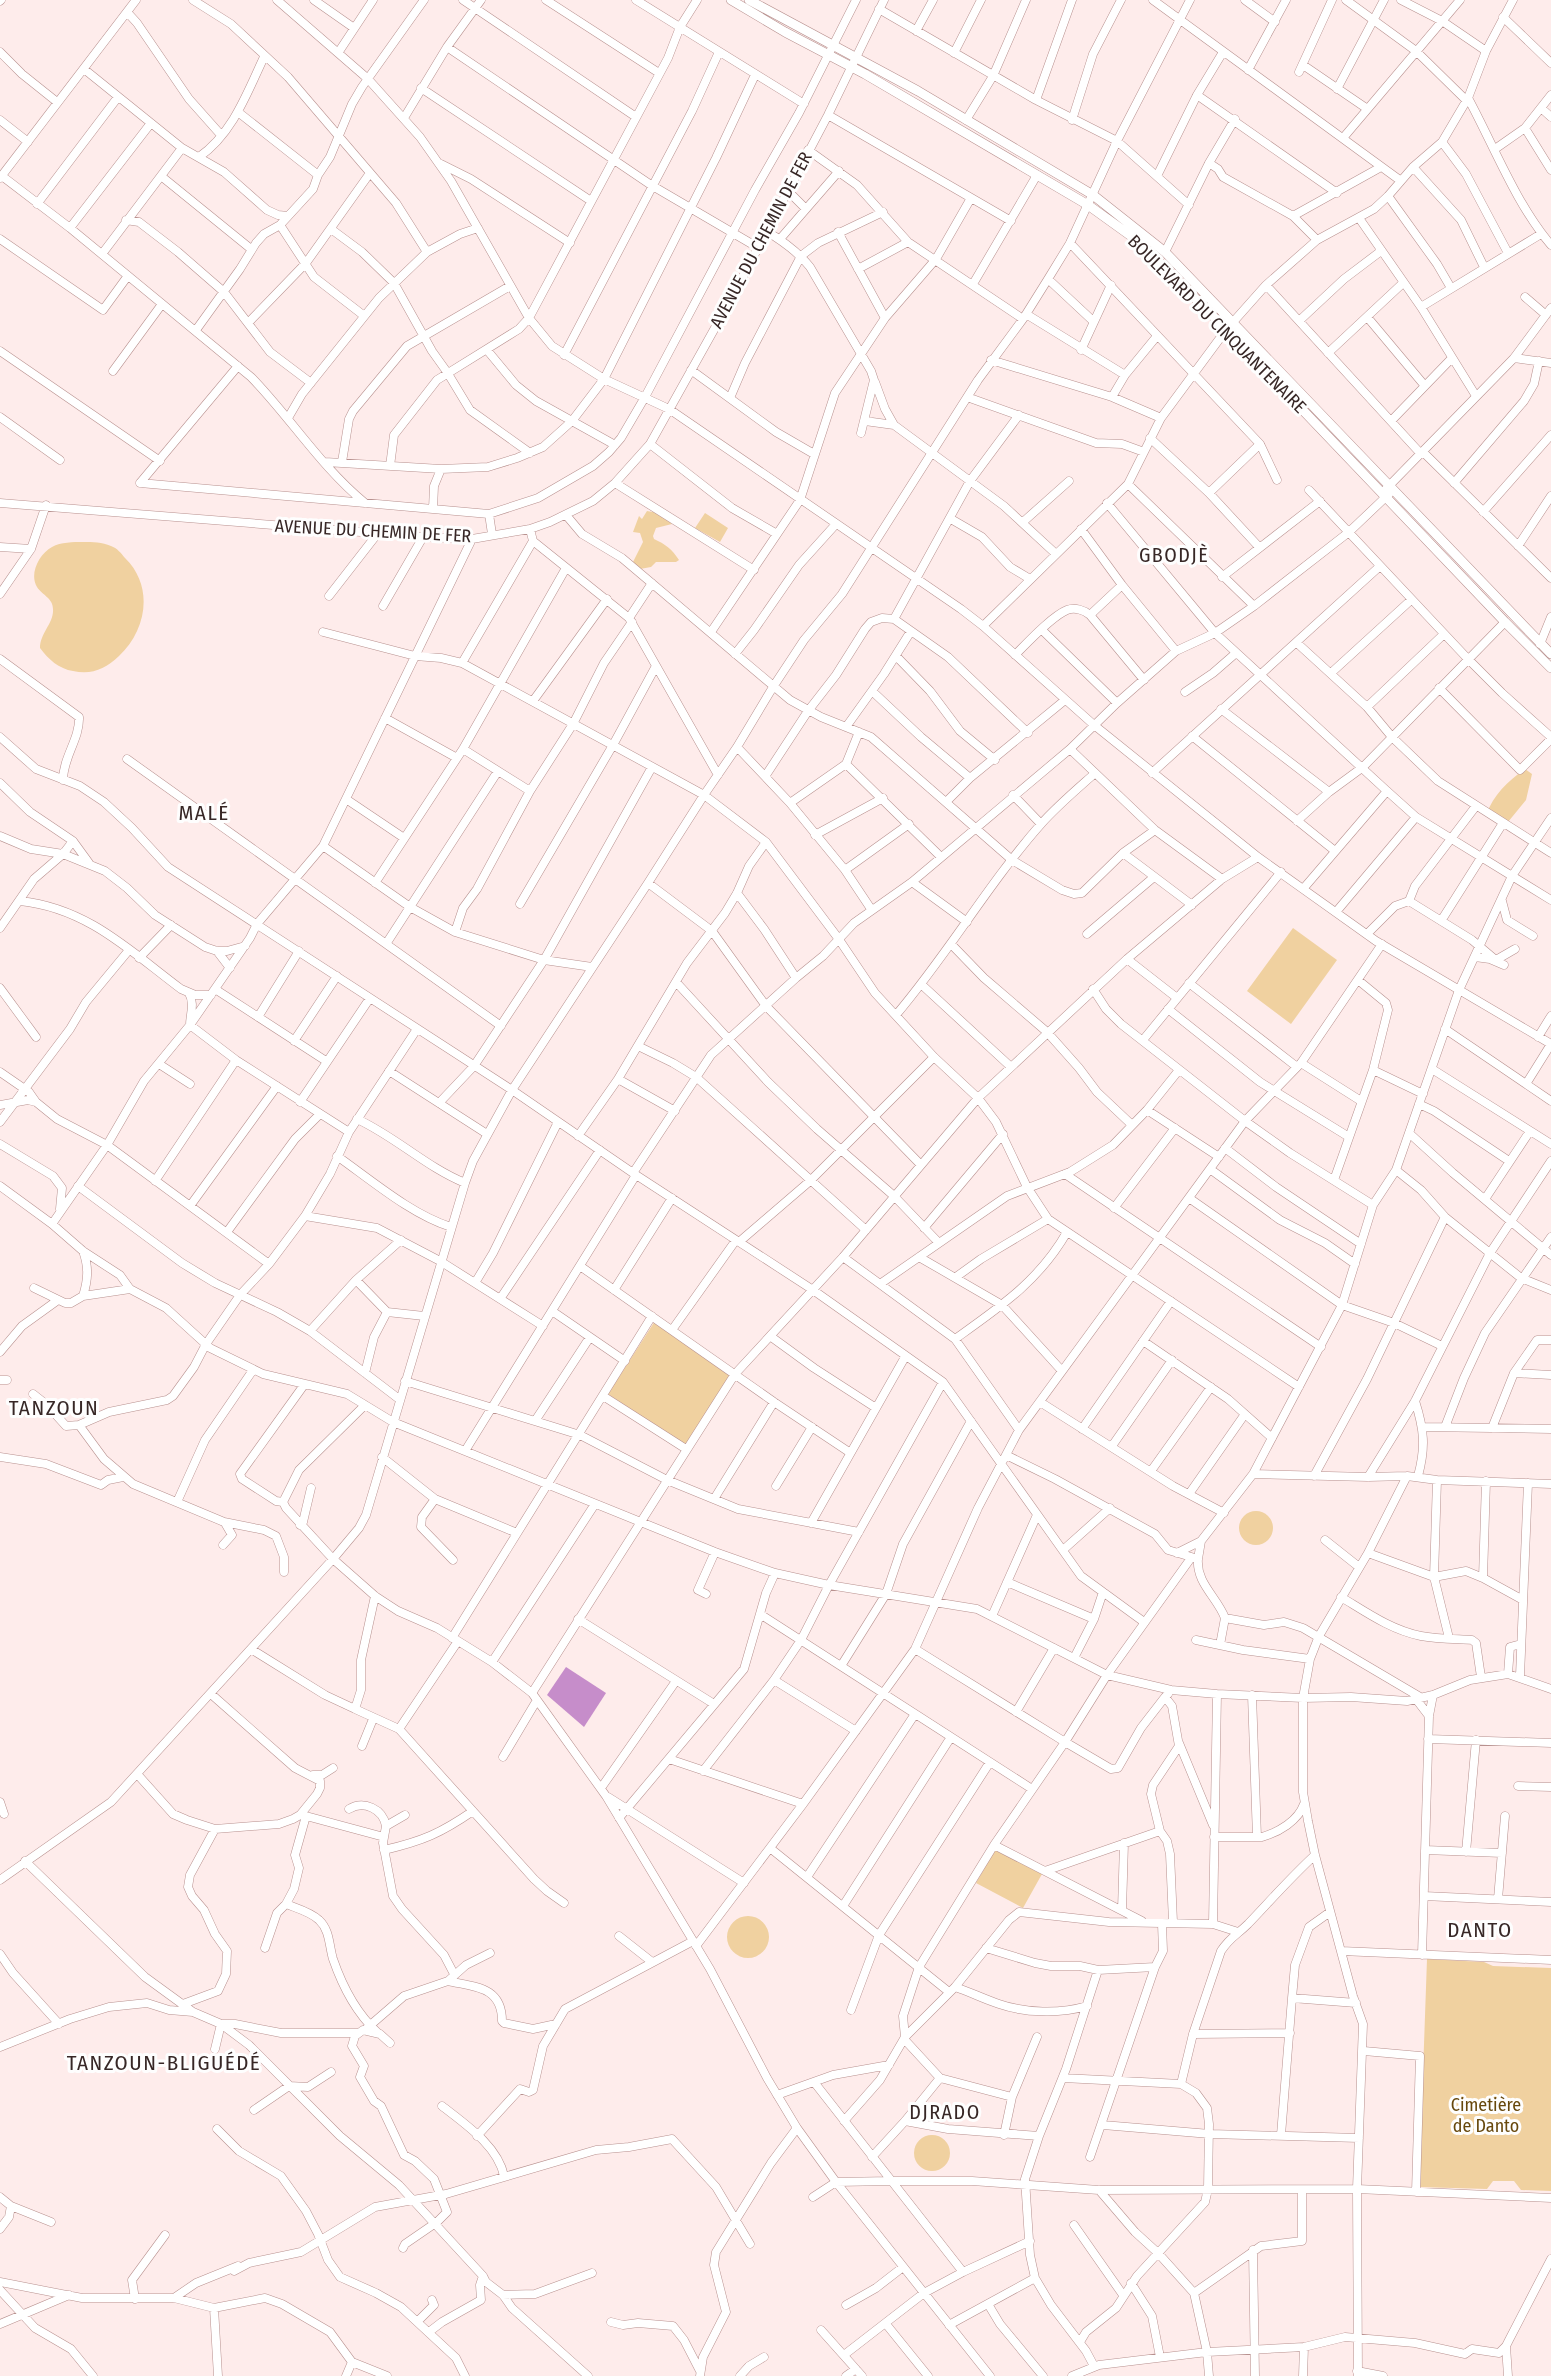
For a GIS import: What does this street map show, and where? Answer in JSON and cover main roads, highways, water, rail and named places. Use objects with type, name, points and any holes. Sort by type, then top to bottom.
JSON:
[{"type":"main road","name":"BOULEVARD DU CINQUANTENAIRE","points":[[731,0],[1088,205],[1151,253],[1229,326]]},
{"type":"main road","name":"BOULEVARD DU CINQUANTENAIRE","points":[[749,0],[855,57],[1093,195],[1166,252],[1229,326],[1387,492],[1505,622],[1551,668]]},
{"type":"main road","name":"BOULEVARD DU CINQUANTENAIRE","points":[[1387,492],[1551,654]]},
{"type":"district","name":"GBODJÈ","points":[[1174,555]]},
{"type":"district","name":"MALÉ","points":[[204,813]]},
{"type":"district","name":"TANZOUN","points":[[54,1408]]},
{"type":"district","name":"DANTO","points":[[1480,1930]]},
{"type":"district","name":"TANZOUN-BLIGUÉDÉ","points":[[164,2063]]},
{"type":"district","name":"DJRADO","points":[[945,2112]]},
{"type":"park label","name":"Cimetière de Danto","points":[[1486,2115]]}]
